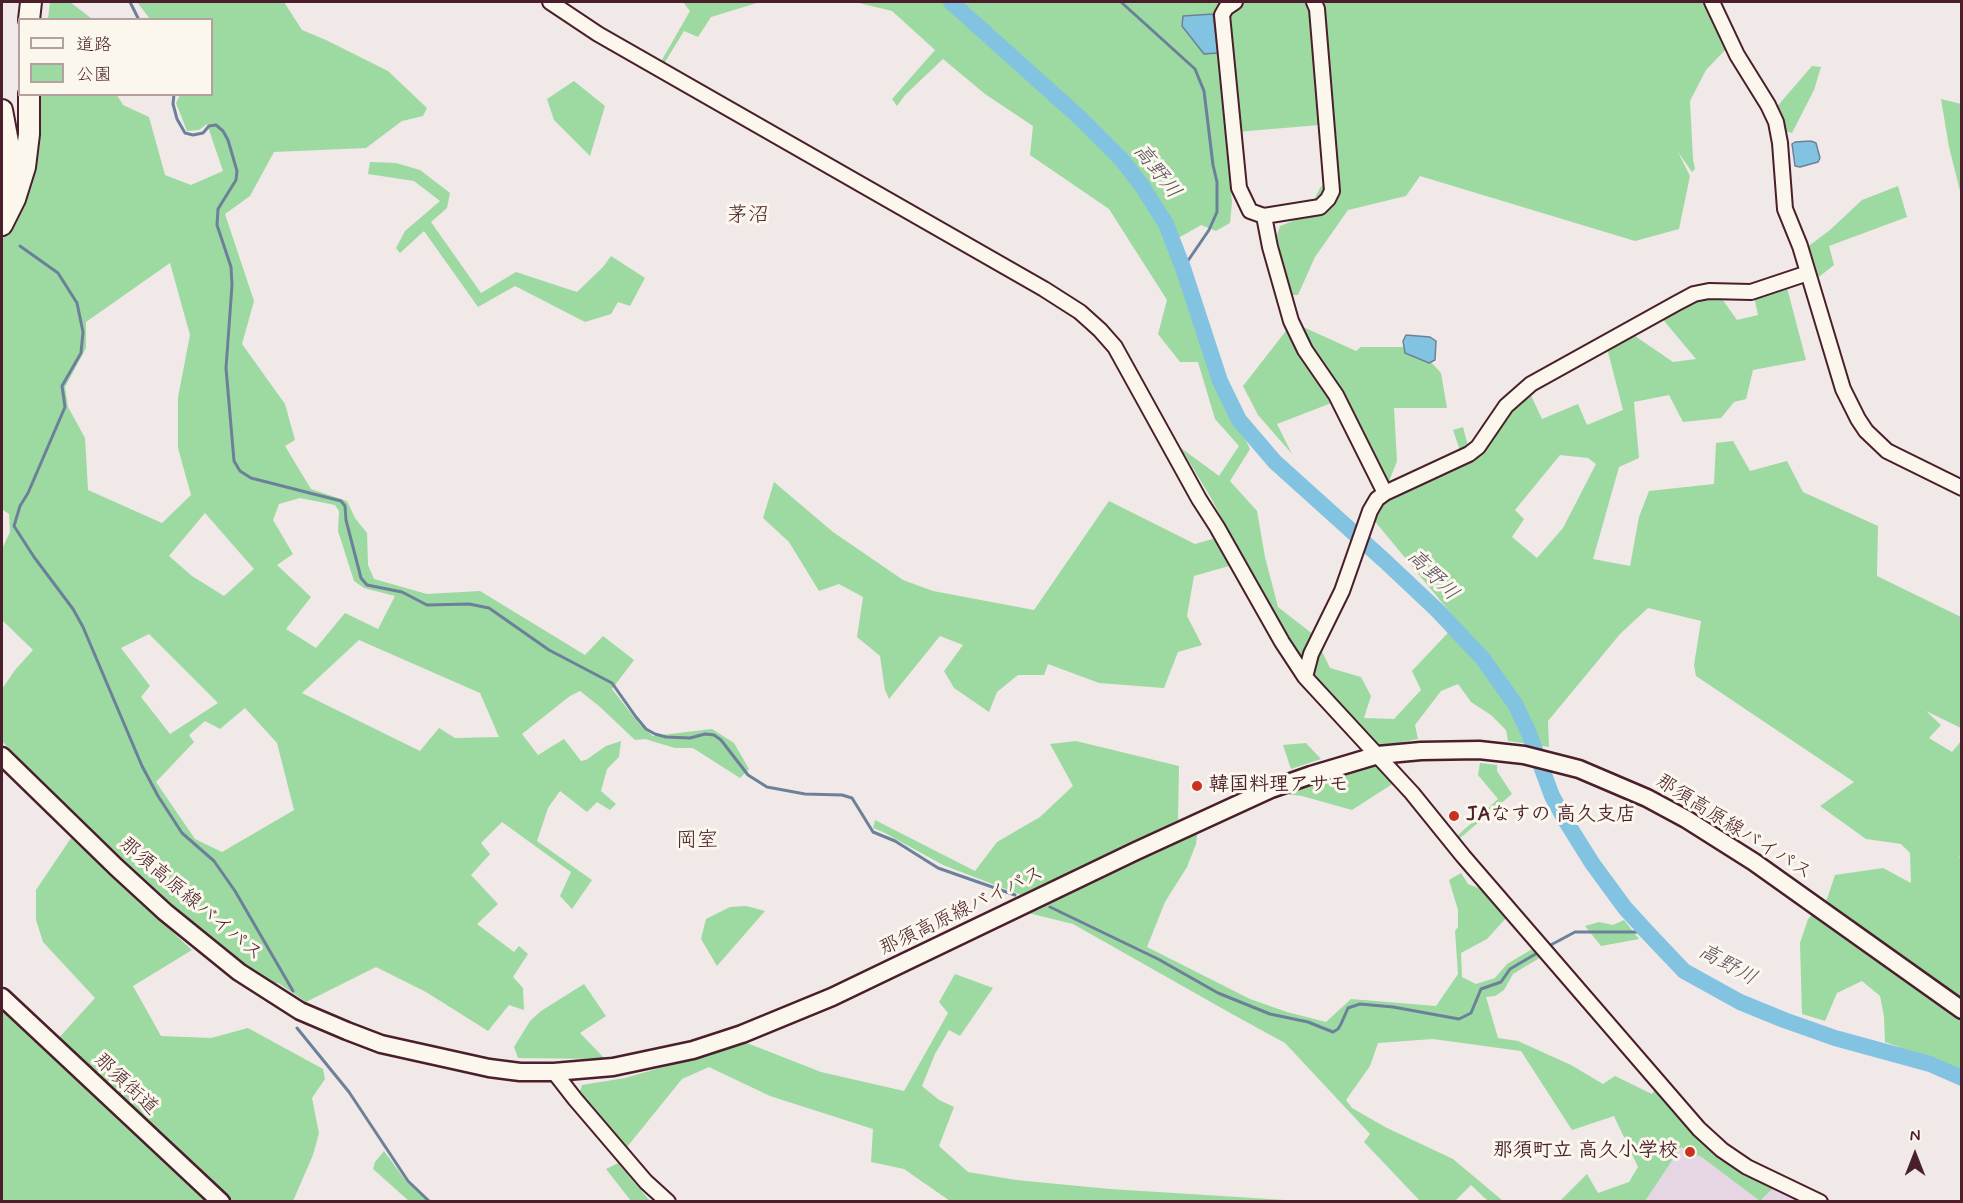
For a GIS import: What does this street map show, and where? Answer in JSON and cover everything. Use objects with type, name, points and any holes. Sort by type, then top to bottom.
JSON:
[{"type":"highway","points":[[29,18],[31,2]]},
{"type":"highway","points":[[2,225],[15,199],[25,167],[29,134],[29,96]]},
{"type":"highway","points":[[2,110],[9,147],[8,175],[2,201]]},
{"type":"main road","name":"那須高原線バイパス","points":[[2,756],[165,912],[238,972],[300,1011],[381,1044],[418,1054],[520,1072],[554,1072],[613,1067],[651,1060],[693,1050],[764,1026],[832,997],[1260,793],[1378,755],[1447,750],[1499,751],[1550,761],[1609,781],[1647,798],[1686,819],[1754,862],[1929,986]]},
{"type":"main road","points":[[1929,986],[1962,1004]]},
{"type":"main road","points":[[1929,986],[1962,1012]]},
{"type":"main road","name":"那須街道","points":[[2,998],[221,1202]]},
{"type":"street","points":[[550,2],[598,34],[1044,289],[1080,312],[1100,330],[1115,346],[1282,642],[1305,677],[1412,793],[1463,856],[1699,1129],[1722,1150],[1747,1167],[1820,1202]]},
{"type":"street","points":[[1234,2],[1226,8],[1222,15],[1239,188],[1250,211],[1264,216],[1320,207],[1328,200],[1332,191],[1317,9],[1314,2]]},
{"type":"street","points":[[1712,2],[1737,55],[1776,122],[1780,143],[1785,209],[1800,246],[1843,389],[1862,425],[1887,451],[1962,488]]},
{"type":"street","points":[[1264,216],[1270,247],[1291,321],[1305,350],[1336,395],[1385,493]]},
{"type":"street","points":[[1305,677],[1311,654],[1342,591],[1370,511],[1385,493],[1469,454],[1478,447],[1506,406],[1532,384],[1694,294],[1709,291],[1752,292],[1808,273]]},
{"type":"street","points":[[554,1072],[574,1100],[646,1182],[668,1202]]},
{"type":"shaded area","name":"那須町立 高久小学校","points":[[1676,1132],[1808,1202],[1632,1202]]},
{"type":"green space","points":[[50,2],[70,2],[91,18],[48,18]]},
{"type":"green space","points":[[137,2],[284,2],[302,30],[388,71],[427,108],[423,116],[402,121],[366,148],[274,152],[250,196],[225,214],[254,301],[242,344],[285,404],[295,440],[285,446],[311,489],[347,501],[355,518],[367,533],[368,565],[374,579],[427,594],[480,591],[585,655],[603,636],[634,660],[612,689],[640,725],[653,736],[712,729],[734,743],[749,769],[740,778],[693,748],[675,748],[645,739],[635,740],[580,691],[570,696],[522,734],[538,755],[564,739],[581,761],[606,746],[621,741],[619,757],[607,769],[601,791],[616,804],[610,810],[597,802],[587,812],[560,791],[548,808],[537,841],[592,880],[572,909],[560,896],[571,872],[502,822],[481,843],[490,854],[471,875],[498,904],[477,924],[514,952],[519,946],[528,954],[513,977],[523,988],[524,1010],[509,1005],[488,1031],[426,992],[376,967],[306,1002],[278,983],[266,984],[170,911],[24,768],[2,741],[2,689],[33,650],[2,620],[2,549],[10,532],[9,514],[2,509],[2,240],[24,199],[37,96],[118,96],[123,105],[149,117],[165,175],[191,185],[223,171],[207,124],[199,130],[187,131],[176,103],[180,96],[213,96],[213,18],[149,18]],"holes":[[[170,263],[190,335],[178,397],[178,448],[191,495],[162,523],[88,490],[85,438],[68,407],[65,387],[86,348],[86,322]],[[300,498],[335,505],[339,511],[338,531],[354,581],[364,588],[395,596],[378,629],[345,613],[316,648],[286,629],[311,597],[277,565],[293,554],[273,520],[279,504]],[[205,513],[254,569],[224,596],[192,576],[169,556]],[[149,634],[218,703],[170,734],[141,697],[150,686],[121,648]],[[359,640],[480,693],[499,737],[455,738],[439,728],[420,751],[302,693]],[[245,708],[277,743],[294,810],[222,852],[195,839],[156,782],[194,742],[189,735],[205,721],[220,729]]]},
{"type":"green space","points":[[683,2],[760,2],[711,17],[698,37],[684,31],[662,67],[659,65],[690,11]]},
{"type":"green space","points":[[855,2],[1706,2],[1727,48],[1706,70],[1690,101],[1695,169],[1692,172],[1678,152],[1690,176],[1679,229],[1635,241],[1420,176],[1406,196],[1348,210],[1315,257],[1298,295],[1290,295],[1277,235],[1280,226],[1306,216],[1320,188],[1336,170],[1331,124],[1225,133],[1232,202],[1230,223],[1216,231],[1201,225],[1168,244],[1212,372],[1250,449],[1230,481],[1257,511],[1265,557],[1278,607],[1314,635],[1330,668],[1361,677],[1371,696],[1364,718],[1394,719],[1421,690],[1412,671],[1458,622],[1373,519],[1381,504],[1464,462],[1453,430],[1463,427],[1471,458],[1510,407],[1529,391],[1542,419],[1578,404],[1587,425],[1623,410],[1607,348],[1632,334],[1673,362],[1696,359],[1660,316],[1695,296],[1720,296],[1737,320],[1758,315],[1754,296],[1786,284],[1806,360],[1753,370],[1746,399],[1734,402],[1721,418],[1683,422],[1669,395],[1634,402],[1639,458],[1619,467],[1593,559],[1630,566],[1639,517],[1649,491],[1714,484],[1716,443],[1733,441],[1750,471],[1787,461],[1803,492],[1878,526],[1877,576],[1961,617],[1961,728],[1926,711],[1941,725],[1929,738],[1952,752],[1961,741],[1962,854],[1959,856],[1962,860],[1961,1070],[1885,1042],[1884,1016],[1880,996],[1862,981],[1837,993],[1825,1021],[1802,1014],[1800,943],[1808,919],[1827,899],[1835,875],[1883,868],[1911,883],[1910,853],[1901,844],[1866,839],[1820,806],[1854,782],[1696,676],[1694,665],[1701,621],[1648,608],[1620,634],[1548,721],[1549,747],[1508,741],[1506,730],[1491,715],[1471,702],[1458,684],[1441,691],[1415,725],[1418,739],[1381,746],[1330,698],[1300,664],[1266,609],[1229,566],[1194,576],[1187,616],[1202,645],[1178,652],[1164,688],[1099,683],[1048,664],[1044,675],[1018,675],[997,692],[989,712],[954,688],[944,671],[963,645],[940,636],[889,699],[885,690],[880,656],[857,637],[863,597],[839,584],[819,591],[789,542],[763,518],[774,482],[833,532],[903,580],[933,591],[1034,610],[1109,501],[1195,544],[1230,534],[1181,448],[1219,476],[1239,446],[1215,419],[1198,362],[1180,362],[1158,334],[1167,300],[1109,209],[1030,155],[1033,126],[985,94],[943,59],[905,95],[897,106],[892,99],[935,50],[892,11]],"holes":[[[1560,455],[1588,458],[1596,464],[1563,528],[1537,558],[1512,537],[1524,519],[1515,510]]]},
{"type":"green space","points":[[1812,66],[1821,67],[1814,90],[1792,133],[1782,130],[1774,110]]},
{"type":"green space","points":[[574,81],[605,106],[590,156],[554,120],[547,99]]},
{"type":"green space","points":[[1941,99],[1961,104],[1961,195],[1949,147]]},
{"type":"green space","points":[[370,162],[396,163],[420,170],[450,193],[447,208],[431,222],[481,293],[516,272],[577,292],[611,256],[645,278],[630,306],[618,302],[611,314],[585,322],[515,286],[478,307],[424,231],[400,253],[396,248],[405,231],[440,201],[414,181],[368,174]]},
{"type":"green space","points":[[1898,186],[1907,217],[1829,246],[1834,265],[1815,280],[1806,248],[1830,230],[1862,200]]},
{"type":"green space","points":[[1301,326],[1356,351],[1361,347],[1404,347],[1405,353],[1428,363],[1431,362],[1441,373],[1447,408],[1394,408],[1397,461],[1388,484],[1299,331]]},
{"type":"green space","points":[[1289,327],[1334,402],[1277,424],[1292,454],[1258,415],[1243,386]]},
{"type":"green space","points":[[1076,741],[1179,766],[1178,820],[1021,895],[943,865],[873,828],[875,820],[975,871],[997,842],[1040,817],[1073,786],[1050,744]]},
{"type":"green space","points":[[1306,743],[1321,759],[1291,769],[1283,745]]},
{"type":"green space","points":[[1480,763],[1497,765],[1497,771],[1512,794],[1459,839],[1457,836],[1498,799],[1478,775]]},
{"type":"green space","points":[[1381,764],[1397,781],[1352,810],[1302,796],[1285,794],[1344,773]]},
{"type":"green space","points":[[1198,828],[1196,844],[1187,867],[1165,902],[1147,947],[1250,999],[1326,1022],[1351,999],[1436,1006],[1458,974],[1455,931],[1458,927],[1458,910],[1449,880],[1461,873],[1468,884],[1483,890],[1506,918],[1487,939],[1461,953],[1462,977],[1476,984],[1495,978],[1507,964],[1534,948],[1541,957],[1513,974],[1504,990],[1495,996],[1486,997],[1498,1038],[1518,1041],[1571,1065],[1603,1084],[1615,1076],[1652,1094],[1658,1086],[1774,1187],[1760,1201],[1703,1158],[1681,1147],[1645,1201],[1560,1201],[1587,1174],[1598,1193],[1629,1182],[1638,1167],[1614,1116],[1572,1130],[1521,1051],[1433,1039],[1378,1043],[1370,1066],[1346,1100],[1352,1108],[1385,1127],[1453,1159],[1503,1201],[1488,1201],[1471,1185],[1455,1201],[1420,1201],[1364,1142],[1370,1134],[1285,1043],[1073,924],[1024,912]]},
{"type":"green space","points":[[71,838],[192,950],[133,986],[161,1036],[211,1038],[248,1028],[323,1069],[325,1079],[312,1098],[319,1133],[313,1155],[293,1201],[233,1201],[57,1040],[95,998],[43,942],[36,920],[36,890]]},
{"type":"green space","points":[[746,906],[765,911],[717,966],[701,939],[706,919],[730,907]]},
{"type":"green space","points":[[1624,920],[1639,939],[1601,946],[1585,926],[1599,922],[1613,925]]},
{"type":"green space","points":[[955,974],[993,988],[960,1036],[949,1030],[935,1054],[922,1086],[939,1100],[954,1107],[939,1146],[968,1172],[1016,1180],[1110,1189],[1301,1201],[950,1201],[904,1169],[871,1162],[873,1129],[770,1096],[709,1067],[682,1079],[627,1147],[580,1092],[582,1085],[625,1078],[747,1043],[821,1072],[904,1091],[948,1013],[939,1002]]},
{"type":"green space","points":[[584,984],[606,1016],[580,1033],[605,1059],[518,1058],[514,1047],[530,1021],[541,1011]]},
{"type":"green space","points":[[2,1005],[212,1201],[2,1201]]},
{"type":"green space","points":[[384,1151],[406,1181],[428,1201],[409,1201],[373,1169],[375,1162]]},
{"type":"green space","points":[[618,1163],[650,1201],[631,1201],[606,1169]]},
{"type":"water","points":[[1213,14],[1218,53],[1204,54],[1182,26],[1183,16]]},
{"type":"water","points":[[1811,141],[1816,143],[1820,158],[1818,162],[1800,167],[1795,166],[1792,144]]},
{"type":"water","points":[[1406,335],[1430,337],[1436,341],[1435,360],[1429,363],[1405,353],[1403,341]]},
{"type":"waterway","points":[[130,2],[138,18]]},
{"type":"waterway","name":"高野川","points":[[951,2],[1079,117],[1122,160],[1142,186],[1166,224],[1220,381],[1239,420],[1275,462],[1438,611],[1483,659],[1515,704],[1528,731],[1552,796],[1567,823],[1592,863],[1625,908],[1647,932],[1684,971],[1740,1002],[1835,1038],[1930,1064],[1962,1078]]},
{"type":"waterway","points":[[1121,2],[1195,69],[1204,91],[1217,182],[1217,212],[1209,230],[1183,268]]},
{"type":"waterway","points":[[174,96],[173,104],[177,119],[185,133],[193,135],[203,133],[209,126],[216,125],[228,140],[237,171],[236,180],[218,209],[217,225],[231,267],[232,285],[226,368],[234,461],[240,471],[251,478],[341,501],[345,506],[346,520],[361,578],[367,585],[402,592],[427,605],[469,604],[489,608],[549,650],[612,683],[646,729],[655,734],[690,738],[705,734],[714,735],[721,740],[748,775],[767,787],[805,794],[842,795],[852,798],[873,832],[895,841],[938,868],[1015,895]]},
{"type":"waterway","points":[[20,246],[58,273],[77,303],[83,332],[81,353],[62,386],[65,407],[28,493],[20,506],[14,526],[73,609],[83,627],[142,766],[158,796],[182,833],[214,861],[235,891],[293,991]]},
{"type":"waterway","points":[[1050,907],[1158,959],[1218,993],[1270,1014],[1308,1022],[1333,1032],[1338,1029],[1348,1008],[1360,1004],[1393,1007],[1459,1019],[1471,1013],[1481,989],[1501,982],[1510,969],[1539,952]]},
{"type":"waterway","points":[[1547,947],[1575,932],[1647,932]]},
{"type":"waterway","points":[[297,1028],[349,1092],[408,1181],[430,1202]]},
{"type":"place","name":"韓国料理アサモ","points":[[1197,786]]},
{"type":"place","name":"JAなすの 高久支店","points":[[1454,816]]},
{"type":"place","name":"那須町立 高久小学校","points":[[1690,1152]]},
{"type":"district","name":"茅沼","points":[[748,217]]},
{"type":"district","name":"岡室","points":[[697,842]]}]
